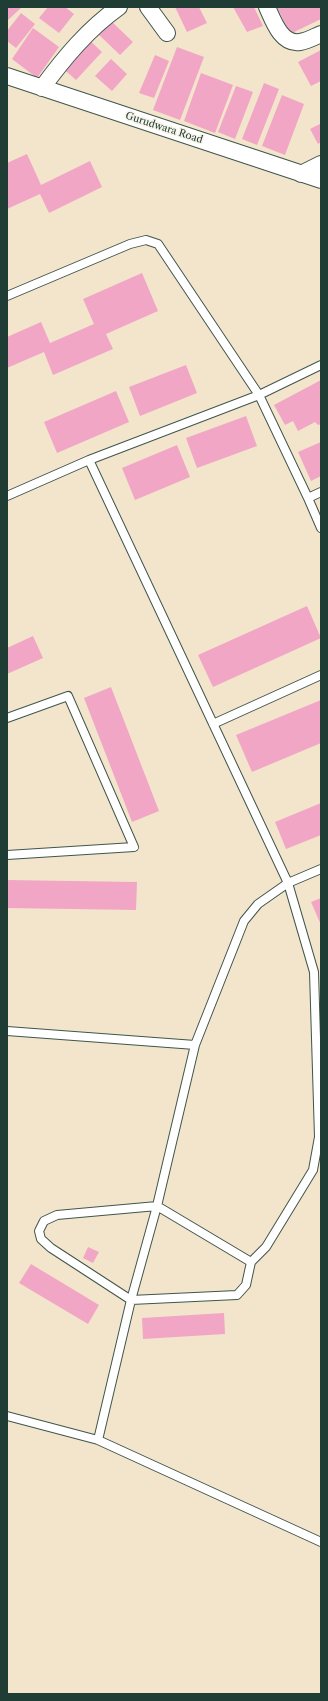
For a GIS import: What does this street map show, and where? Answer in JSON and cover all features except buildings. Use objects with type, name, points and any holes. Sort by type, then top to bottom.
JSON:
[{"type":"street","points":[[42,88],[73,48],[119,7]]},
{"type":"street","points":[[148,7],[167,33]]},
{"type":"street","points":[[267,7],[276,25],[286,39],[299,43],[321,34]]},
{"type":"street","name":"Gurudwara Road","points":[[7,76],[321,180]]},
{"type":"street","points":[[301,174],[321,164]]},
{"type":"lane","points":[[7,296],[130,244],[146,240],[158,244],[258,395],[321,528]]},
{"type":"lane","points":[[7,496],[89,460],[258,395],[321,365]]},
{"type":"lane","points":[[89,460],[288,883],[314,972],[319,1137],[313,1170],[266,1247],[251,1262],[246,1285],[237,1295],[131,1300],[51,1248],[41,1239],[38,1230],[44,1221],[57,1215],[157,1206],[251,1262]]},
{"type":"lane","points":[[308,498],[321,492]]},
{"type":"lane","points":[[213,724],[321,675]]},
{"type":"lane","points":[[7,718],[68,696],[134,847],[7,855]]},
{"type":"lane","points":[[98,1440],[131,1300],[157,1206],[195,1045],[244,921],[258,904],[288,883],[321,869]]},
{"type":"lane","points":[[7,1031],[195,1045]]},
{"type":"lane","points":[[7,1416],[98,1440],[321,1542]]}]
